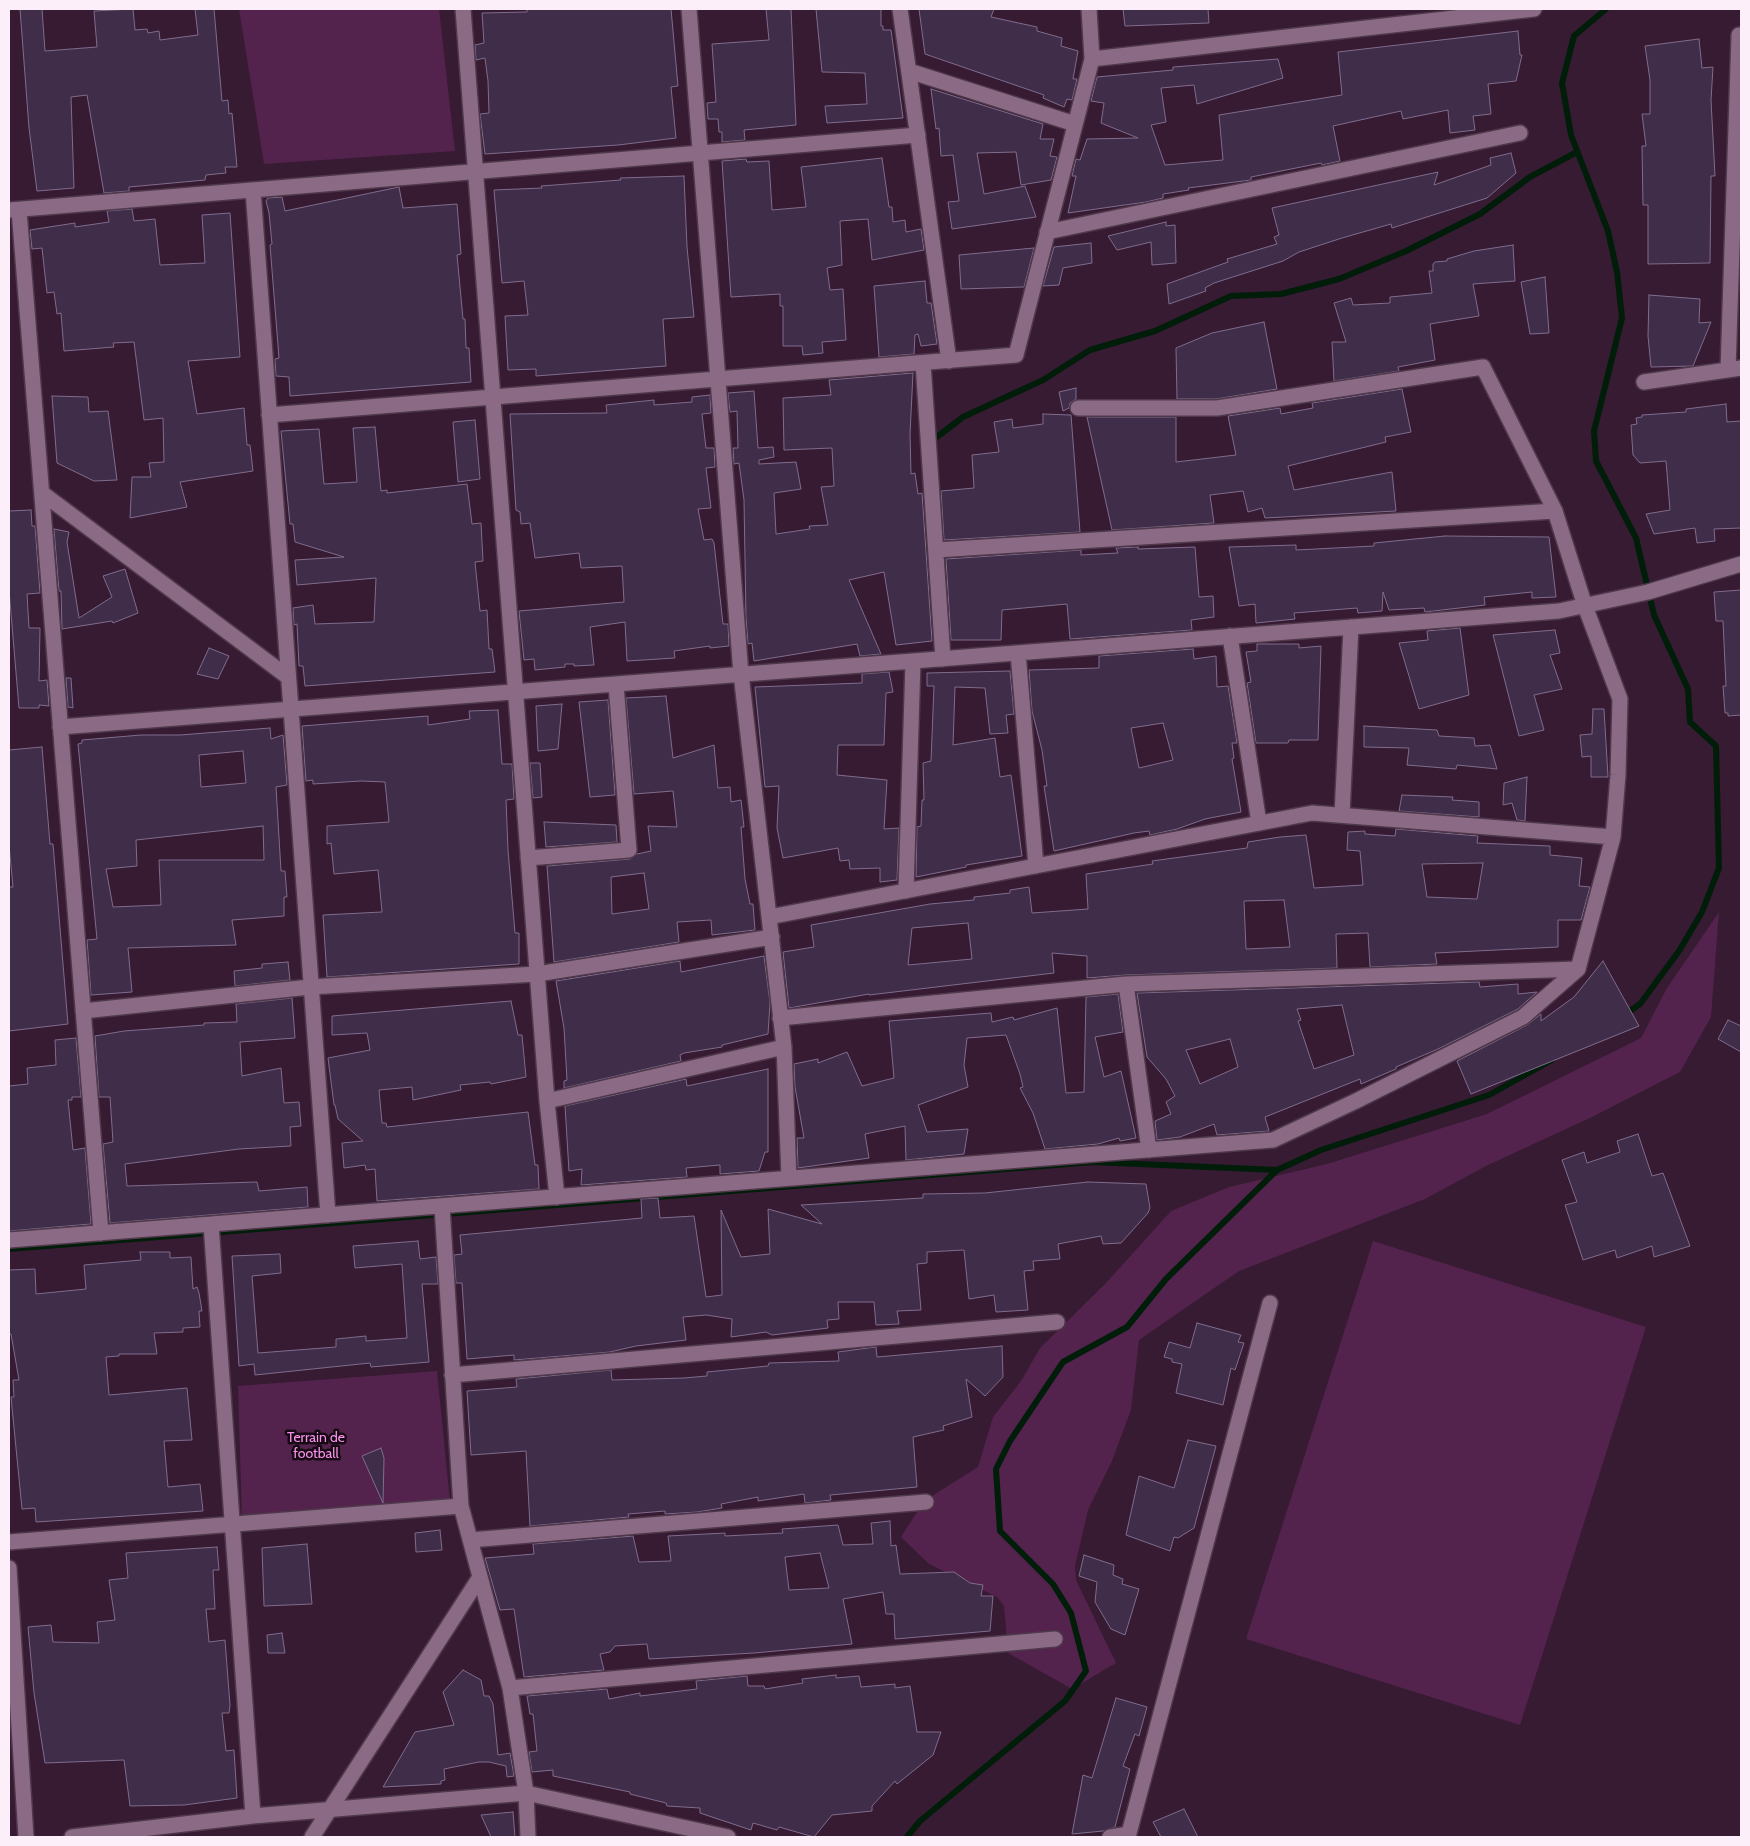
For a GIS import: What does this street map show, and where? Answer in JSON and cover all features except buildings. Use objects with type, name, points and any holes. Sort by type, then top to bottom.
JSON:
[{"type":"street","points":[[463,9],[547,1101],[557,1197]]},
{"type":"street","points":[[689,9],[741,674],[784,1047],[789,1178]]},
{"type":"street","points":[[900,9],[948,360]]},
{"type":"street","points":[[270,415],[1016,355],[1092,59],[1089,9]]},
{"type":"street","points":[[1092,59],[1534,9]]},
{"type":"street","points":[[1644,382],[1735,369],[1739,35]]},
{"type":"street","points":[[909,71],[1075,124]]},
{"type":"street","points":[[1047,232],[1520,133]]},
{"type":"street","points":[[101,1233],[42,493],[14,210],[918,135]]},
{"type":"street","points":[[253,190],[328,1215]]},
{"type":"street","points":[[923,363],[943,658]]},
{"type":"street","points":[[9,1240],[1273,1140],[1356,1101],[1523,1017],[1578,969],[1613,838],[1618,775],[1620,699],[1585,606],[1555,511],[1483,367],[1217,408],[1078,408]]},
{"type":"street","points":[[42,493],[288,677]]},
{"type":"street","points":[[936,550],[1555,511]]},
{"type":"street","points":[[60,727],[1559,611],[1648,592],[1741,564]]},
{"type":"street","points":[[1342,815],[1351,627]]},
{"type":"street","points":[[1230,636],[1259,823]]},
{"type":"street","points":[[1018,653],[1036,866]]},
{"type":"street","points":[[906,891],[913,661]]},
{"type":"street","points":[[528,858],[629,850],[616,684]]},
{"type":"street","points":[[769,917],[1312,813],[1613,838]]},
{"type":"street","points":[[83,1011],[310,987],[537,974],[772,937]]},
{"type":"street","points":[[780,1018],[1126,984],[1578,969]]},
{"type":"street","points":[[1126,984],[1149,1150]]},
{"type":"street","points":[[547,1101],[784,1047]]},
{"type":"street","points":[[442,1206],[461,1506],[510,1688],[526,1793],[528,1837]]},
{"type":"street","points":[[211,1224],[253,1816]]},
{"type":"street","points":[[1110,1837],[1128,1836],[1270,1302]]},
{"type":"street","points":[[452,1376],[1057,1322]]},
{"type":"street","points":[[470,1540],[926,1502]]},
{"type":"street","points":[[9,1542],[461,1506]]},
{"type":"street","points":[[9,1568],[26,1837]]},
{"type":"street","points":[[312,1837],[480,1576]]},
{"type":"street","points":[[510,1688],[1055,1639]]},
{"type":"street","points":[[72,1837],[253,1816],[526,1793],[728,1837]]},
{"type":"green space","points":[[239,9],[439,9],[455,151],[264,164]]},
{"type":"green space","points":[[1719,912],[1711,1017],[1680,1072],[1592,1117],[1486,1166],[1425,1199],[1239,1271],[1139,1340],[1131,1410],[1112,1461],[1088,1510],[1075,1566],[1076,1580],[1116,1663],[1072,1689],[1008,1653],[1004,1606],[997,1597],[929,1564],[901,1537],[924,1501],[978,1467],[993,1417],[1021,1381],[1040,1348],[1106,1283],[1171,1211],[1229,1187],[1327,1164],[1487,1114],[1641,1038],[1667,988]]},
{"type":"green space","points":[[1373,1241],[1646,1327],[1520,1725],[1246,1639]]},
{"type":"green space","name":"Terrain de football","points":[[437,1371],[450,1501],[242,1517],[238,1386]]},
{"type":"waterway","points":[[1606,9],[1574,36],[1562,83],[1571,135],[1608,231],[1617,272],[1622,318],[1594,431],[1596,461],[1636,538],[1654,615],[1688,689],[1690,722],[1716,746],[1719,868],[1702,912],[1679,951],[1640,1004],[1624,1015]]},
{"type":"waterway","points":[[933,444],[933,440],[963,417],[1043,380],[1090,350],[1155,331],[1231,296],[1281,294],[1339,279],[1406,251],[1480,214],[1530,177],[1577,152]]},
{"type":"waterway","points":[[907,1837],[920,1821],[1065,1701],[1086,1671],[1071,1613],[1053,1584],[1000,1531],[996,1469],[1010,1441],[1063,1362],[1127,1327],[1166,1279],[1277,1170],[1321,1150],[1489,1095],[1552,1060]]},
{"type":"waterway","points":[[9,1249],[1093,1162],[1277,1170]]}]
